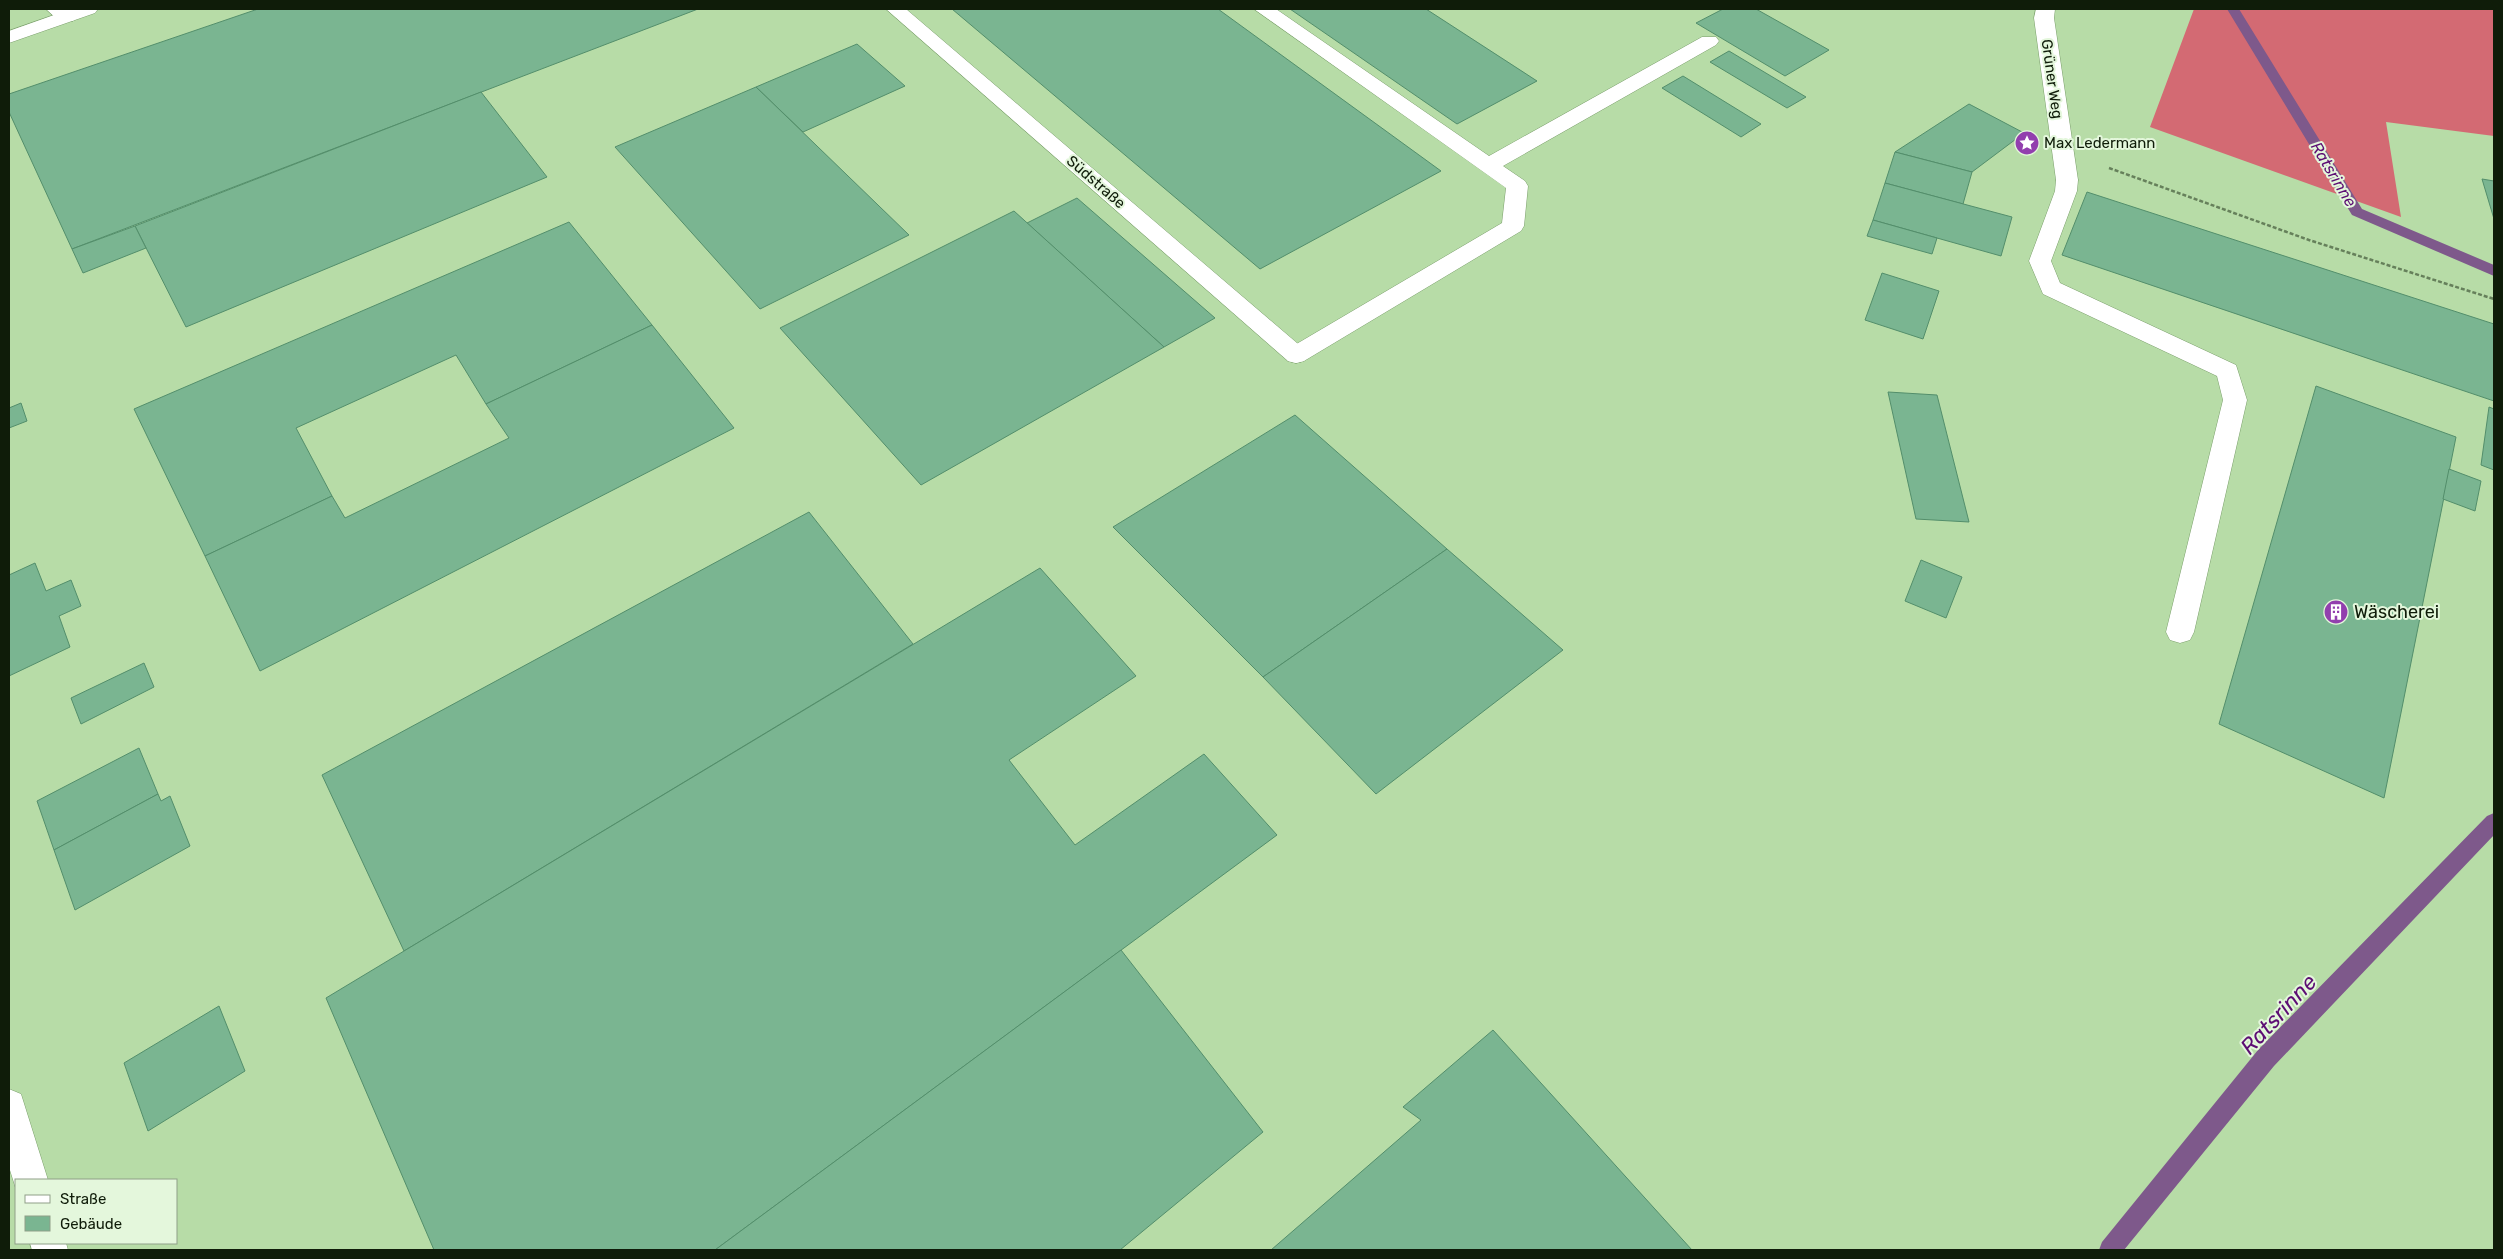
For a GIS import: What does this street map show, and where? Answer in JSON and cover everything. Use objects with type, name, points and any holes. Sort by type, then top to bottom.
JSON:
[{"type":"street","points":[[9,38],[60,13],[88,9]]},
{"type":"street","name":"Südstraße","points":[[895,9],[1296,356],[1514,226],[1517,186],[1488,166]]},
{"type":"street","points":[[1264,9],[1488,166],[1709,41]]},
{"type":"street","name":"Grüner Weg","points":[[2046,9],[2044,18],[2067,180],[2066,191],[2040,261],[2051,288],[2228,371],[2235,400],[2180,632]]},
{"type":"street","points":[[9,1106],[30,1179]]},
{"type":"path","points":[[2062,149],[2135,178],[2309,240],[2494,299]]},
{"type":"shaded area","points":[[2194,9],[2494,9],[2494,136],[2386,122],[2401,217],[2150,127]]},
{"type":"building","points":[[258,9],[698,9],[72,249],[9,112],[9,94]]},
{"type":"building","points":[[952,9],[1218,9],[1441,171],[1260,269]]},
{"type":"building","points":[[1290,9],[1426,9],[1537,81],[1457,124]]},
{"type":"building","points":[[1723,9],[1756,9],[1829,50],[1785,76],[1696,23]]},
{"type":"building","points":[[857,44],[905,86],[803,132],[756,87]]},
{"type":"building","points":[[1729,51],[1806,97],[1787,108],[1710,62]]},
{"type":"building","points":[[1683,76],[1761,124],[1741,137],[1662,88]]},
{"type":"building","points":[[756,87],[909,235],[760,309],[615,147]]},
{"type":"building","points":[[481,92],[547,177],[186,327],[135,226]]},
{"type":"building","points":[[1969,104],[2024,133],[1972,172],[1895,152]]},
{"type":"building","points":[[1895,152],[1972,172],[1963,204],[1885,183]]},
{"type":"building","points":[[2482,179],[2494,181],[2494,219]]},
{"type":"building","points":[[1885,183],[2012,217],[2001,256],[1873,220]]},
{"type":"building","points":[[2087,192],[2494,324],[2494,401],[2062,255]]},
{"type":"building","points":[[1077,198],[1215,318],[1164,347],[1027,223]]},
{"type":"building","points":[[1014,211],[1164,347],[921,485],[780,328]]},
{"type":"building","points":[[1873,220],[1937,238],[1932,254],[1867,236]]},
{"type":"building","points":[[569,222],[652,325],[486,404],[456,355],[296,428],[332,496],[205,556],[134,409]]},
{"type":"building","points":[[135,226],[146,248],[83,273],[72,249]]},
{"type":"building","points":[[1882,273],[1939,291],[1923,339],[1865,320]]},
{"type":"building","points":[[652,325],[734,428],[260,671],[205,556],[332,496],[345,518],[509,438],[486,404]]},
{"type":"building","name":"Wäscherei","points":[[2316,386],[2456,437],[2384,798],[2219,724]]},
{"type":"building","points":[[1888,392],[1937,395],[1969,522],[1916,519]]},
{"type":"building","points":[[21,403],[27,421],[9,428],[9,408]]},
{"type":"building","points":[[2489,407],[2494,409],[2494,470],[2481,465]]},
{"type":"building","points":[[1295,415],[1447,549],[1263,677],[1113,527]]},
{"type":"building","points":[[2449,469],[2481,481],[2475,511],[2443,499]]},
{"type":"building","points":[[809,512],[913,644],[404,951],[322,775]]},
{"type":"building","points":[[1447,549],[1563,650],[1376,794],[1263,677]]},
{"type":"building","points":[[1921,560],[1962,577],[1946,618],[1905,601]]},
{"type":"building","points":[[35,563],[46,591],[71,580],[81,606],[59,616],[70,647],[9,676],[9,575]]},
{"type":"building","points":[[1040,568],[1136,676],[1009,760],[1075,845],[1204,754],[1277,835],[715,1250],[434,1250],[326,998]]},
{"type":"building","points":[[144,663],[154,687],[81,724],[71,698]]},
{"type":"building","points":[[139,748],[158,794],[54,850],[37,801]]},
{"type":"building","points":[[158,794],[161,801],[170,796],[190,846],[75,910],[54,850]]},
{"type":"building","points":[[1121,950],[1263,1132],[1120,1250],[715,1250]]},
{"type":"building","points":[[219,1006],[245,1071],[148,1131],[124,1063]]},
{"type":"building","points":[[1493,1030],[1692,1250],[1271,1250],[1421,1120],[1403,1107]]},
{"type":"waterway","name":"Ratsrinne","points":[[2233,9],[2357,212],[2494,271]]},
{"type":"waterway","name":"Ratsrinne","points":[[2110,1250],[2266,1058],[2494,822]]},
{"type":"place","name":"Max Ledermann","points":[[2027,143]]},
{"type":"place","name":"Wäscherei","points":[[2336,612]]}]
